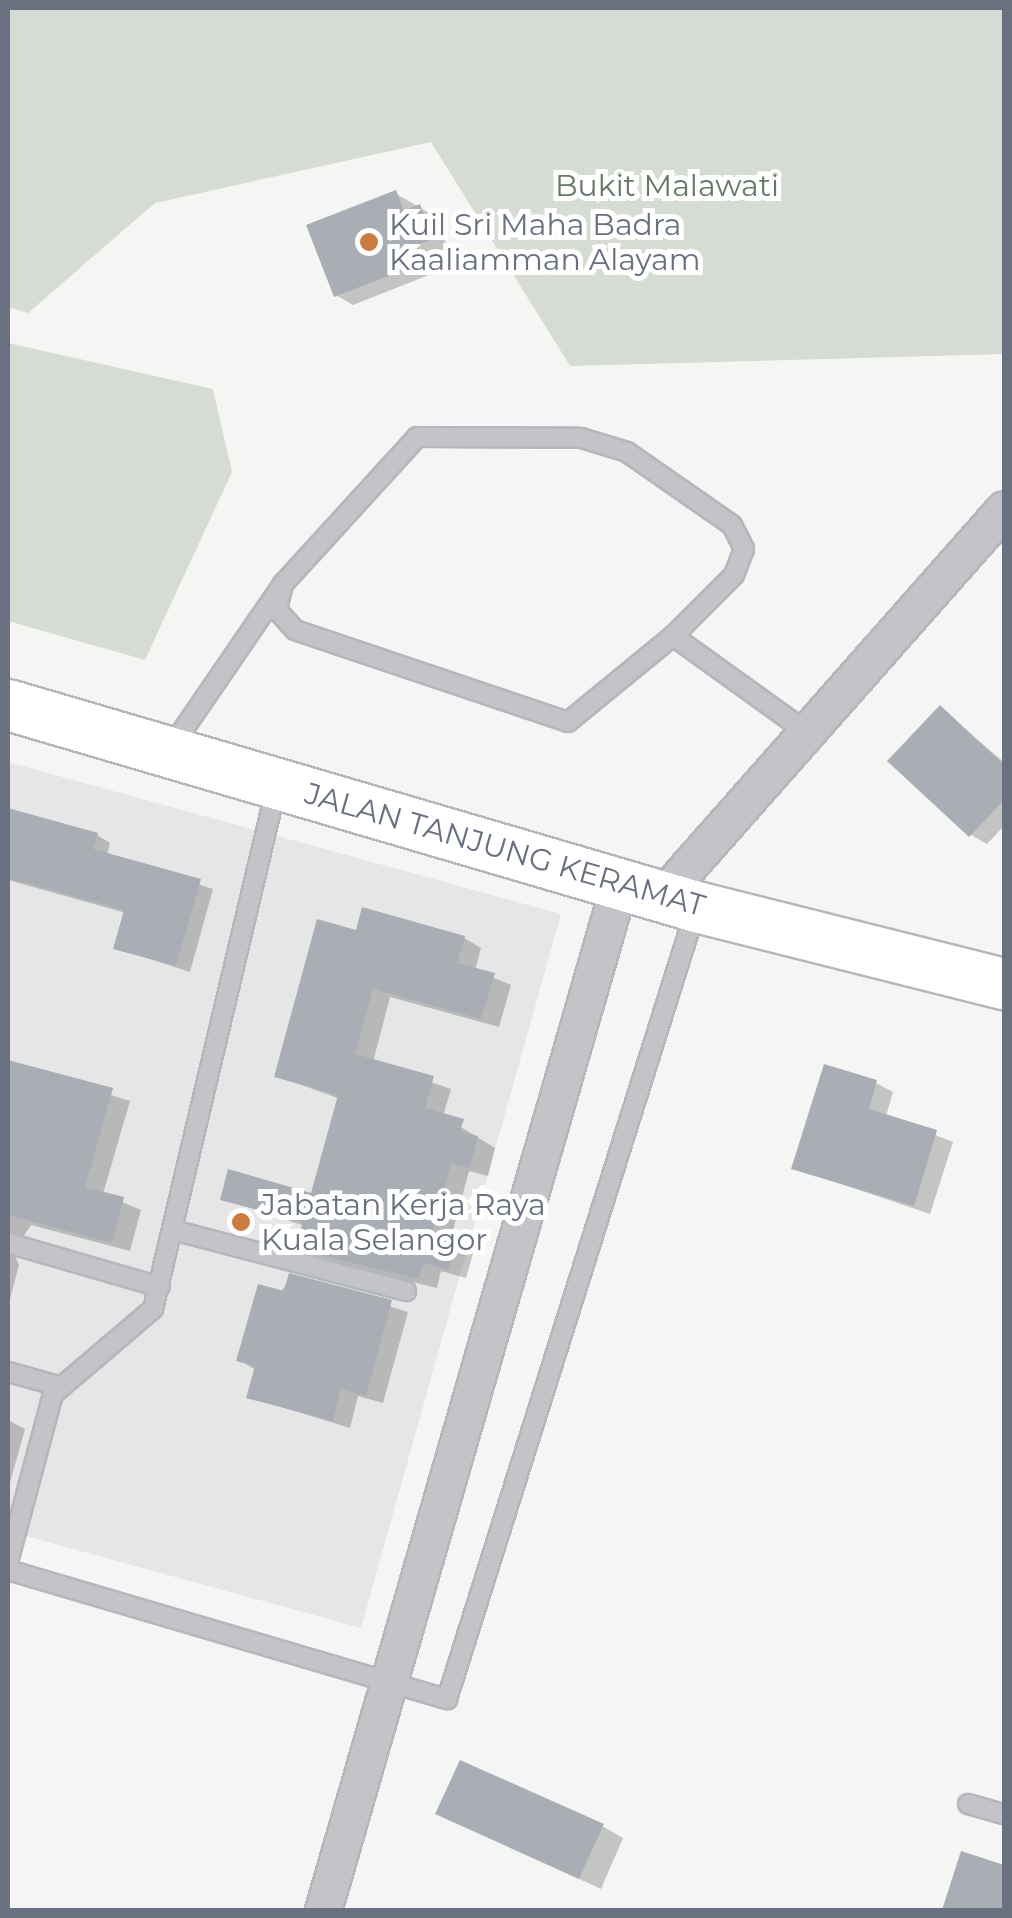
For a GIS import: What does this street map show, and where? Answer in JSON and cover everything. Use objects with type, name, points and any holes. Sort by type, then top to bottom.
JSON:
[{"type":"street","points":[[323,1910],[390,1677],[660,895],[1004,509]]},
{"type":"street","name":"JALAN TANJUNG KERAMAT","points":[[8,704],[660,895],[1004,984]]},
{"type":"lane","points":[[169,752],[283,584],[417,437],[580,438],[659,468],[741,536],[734,574],[673,636],[587,715],[558,721],[295,630],[276,610],[283,584]]},
{"type":"lane","points":[[673,636],[805,730]]},
{"type":"lane","points":[[277,784],[160,1286],[141,1326],[58,1386],[15,1506],[8,1566],[390,1677],[448,1700],[660,895]]},
{"type":"lane","points":[[173,1230],[406,1290]]},
{"type":"lane","points":[[8,1243],[160,1286]]},
{"type":"lane","points":[[8,1372],[58,1386]]},
{"type":"lane","points":[[968,1804],[1004,1814]]},
{"type":"shaded area","name":"Jabatan Kerja Raya Kuala Selangor","points":[[8,762],[561,914],[361,1628],[8,1531]]},
{"type":"green space","name":"Bukit Malawati","points":[[8,8],[1004,8],[1004,354],[570,366],[431,142],[155,203],[28,313],[8,307]]},
{"type":"green space","points":[[8,343],[213,389],[232,472],[145,660],[8,621]]},
{"type":"building","name":"Kuil Sri Maha Badra Kaaliamman Alayam","points":[[396,190],[404,211],[420,204],[433,239],[417,245],[424,262],[334,297],[306,225]]},
{"type":"building","points":[[940,705],[1004,765],[1004,800],[969,837],[887,761]]},
{"type":"building","points":[[8,808],[98,833],[93,849],[201,879],[176,966],[113,949],[124,910],[8,878]]},
{"type":"building","points":[[362,907],[465,936],[457,963],[495,973],[481,1019],[373,989],[355,1054],[434,1076],[425,1108],[464,1119],[460,1131],[478,1136],[470,1168],[451,1163],[433,1231],[458,1237],[449,1270],[424,1263],[419,1279],[295,1249],[303,1222],[220,1200],[228,1169],[311,1193],[338,1095],[274,1077],[317,919],[356,930]]},
{"type":"building","points":[[8,1060],[113,1088],[85,1187],[124,1197],[112,1243],[8,1215]]},
{"type":"building","points":[[824,1064],[877,1080],[869,1109],[937,1130],[914,1206],[791,1169]]},
{"type":"building","points":[[289,1273],[392,1300],[366,1396],[341,1389],[333,1421],[246,1398],[255,1366],[236,1361],[258,1284],[284,1291]]},
{"type":"building","points":[[460,1760],[604,1824],[579,1879],[435,1814]]},
{"type":"building","points":[[961,1851],[1004,1865],[1004,1910],[942,1910]]},
{"type":"place","name":"Kuil Sri Maha Badra Kaaliamman Alayam","points":[[369,242]]},
{"type":"place","name":"Jabatan Kerja Raya Kuala Selangor","points":[[241,1222]]}]
